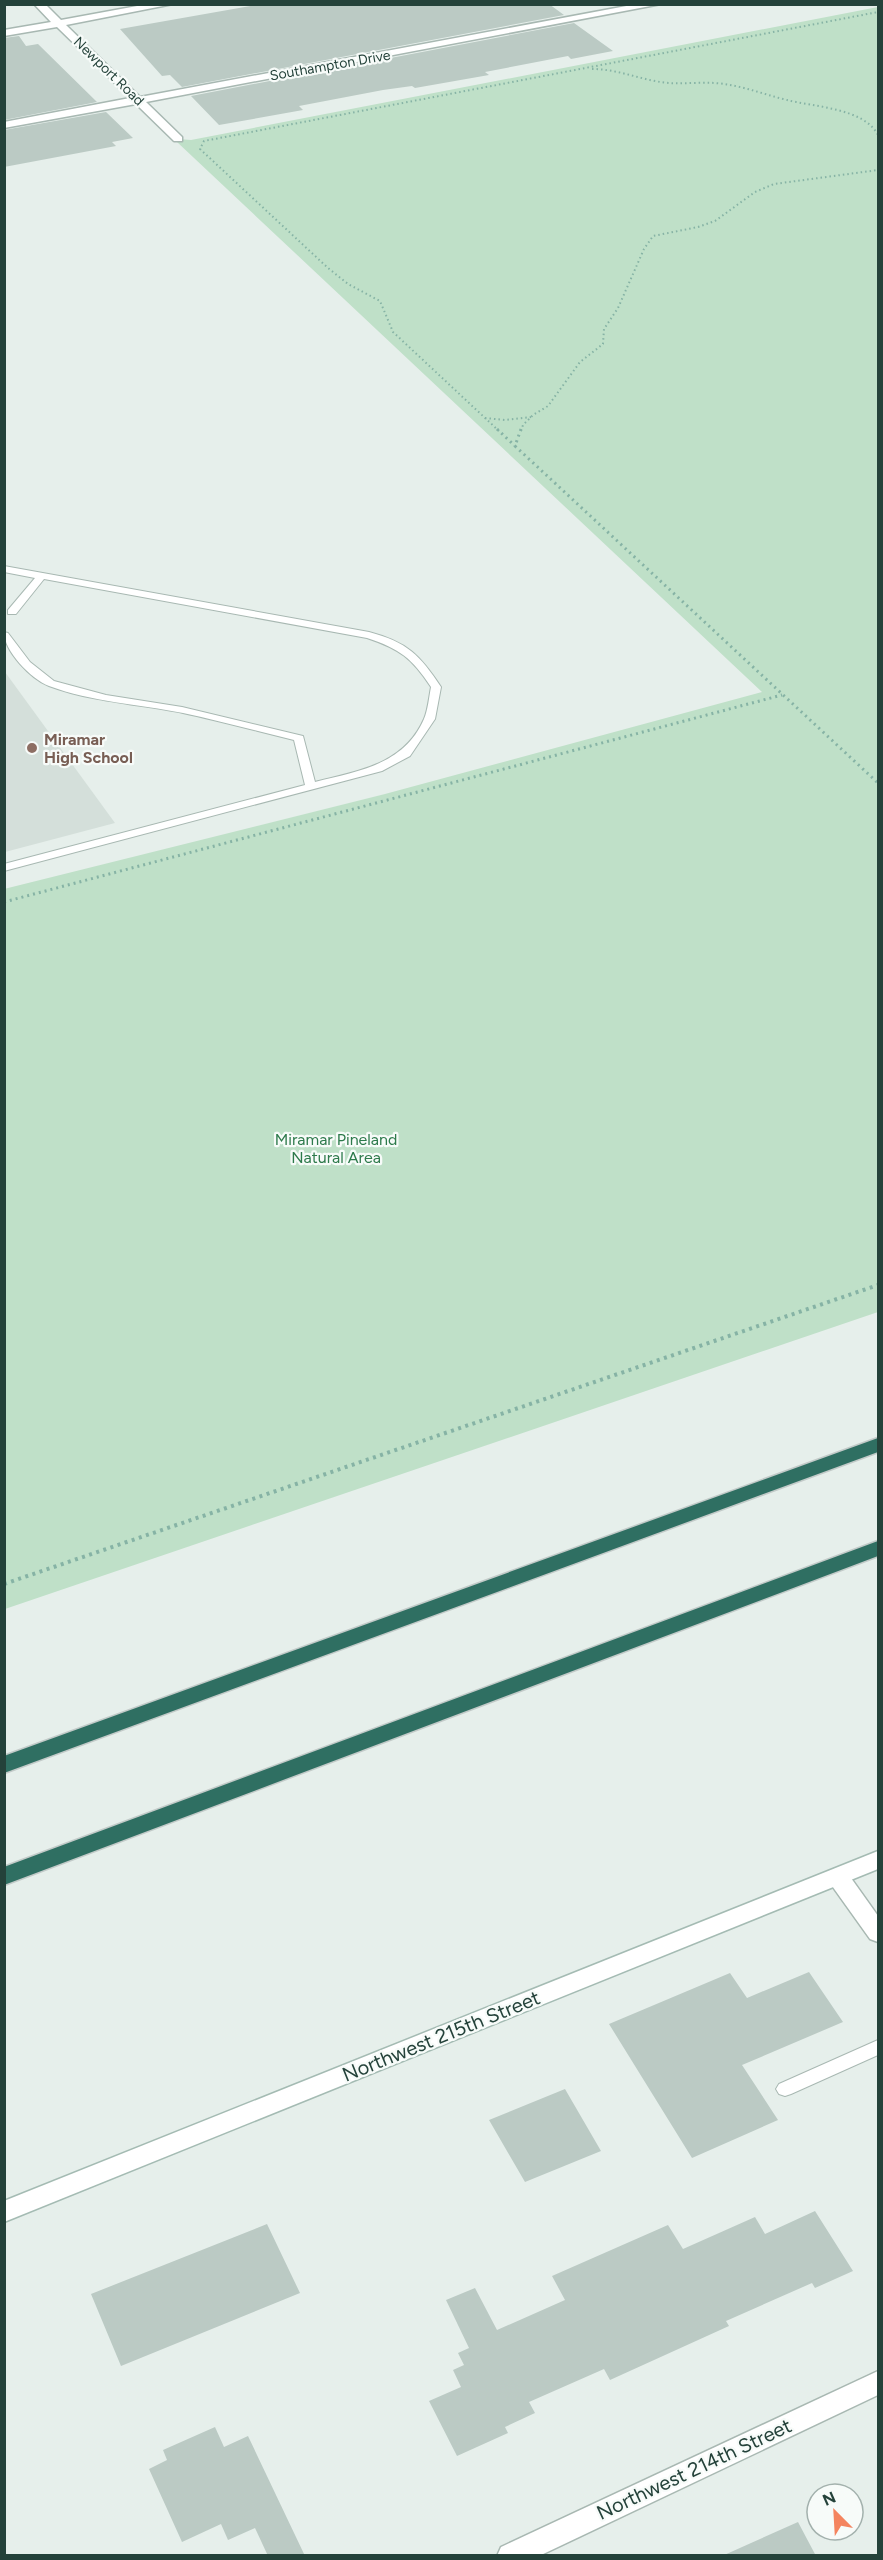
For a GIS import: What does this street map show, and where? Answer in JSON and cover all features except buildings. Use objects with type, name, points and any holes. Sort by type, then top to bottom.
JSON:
[{"type":"highway","points":[[4,1765],[879,1445]]},
{"type":"highway","points":[[4,1876],[879,1548]]},
{"type":"street","name":"Newport Road","points":[[39,4],[178,139]]},
{"type":"street","points":[[4,33],[168,4]]},
{"type":"street","name":"Southampton Drive","points":[[4,125],[656,4]]},
{"type":"street","name":"Northwest 215th Street","points":[[4,2212],[879,1860]]},
{"type":"street","points":[[838,1877],[879,1933]]},
{"type":"street","name":"Northwest 214th Street","points":[[510,2556],[879,2383]]},
{"type":"lane","points":[[4,568],[369,635],[395,643],[416,656],[436,687],[430,719],[405,754],[378,769],[4,868]]},
{"type":"lane","points":[[12,612],[42,575]]},
{"type":"lane","points":[[4,635],[26,664],[50,683],[105,698],[182,711],[299,738],[311,787]]},
{"type":"lane","points":[[785,2089],[879,2047]]},
{"type":"path","points":[[879,12],[204,141],[200,149],[328,268],[348,284],[380,301],[393,332],[879,783]]},
{"type":"path","points":[[582,69],[611,69],[667,83],[688,85],[714,83],[746,87],[786,100],[840,110],[873,125],[879,135]]},
{"type":"path","points":[[516,446],[523,425],[549,406],[580,362],[603,344],[604,329],[618,308],[644,249],[653,236],[709,224],[723,217],[743,199],[759,190],[786,182],[879,170]]},
{"type":"path","points":[[484,417],[505,420],[531,417]]},
{"type":"path","points":[[4,902],[783,694]]},
{"type":"path","points":[[4,1584],[879,1285]]},
{"type":"shaded area","name":"Miramar High School","points":[[5,672],[115,823],[5,852]]},
{"type":"green space","name":"Miramar Pineland Natural Area","points":[[878,7],[878,1312],[5,1609],[4,889],[385,794],[762,692],[177,142],[181,141],[178,139],[191,140]]},
{"type":"place","name":"Miramar High School","points":[[32,748]]}]
